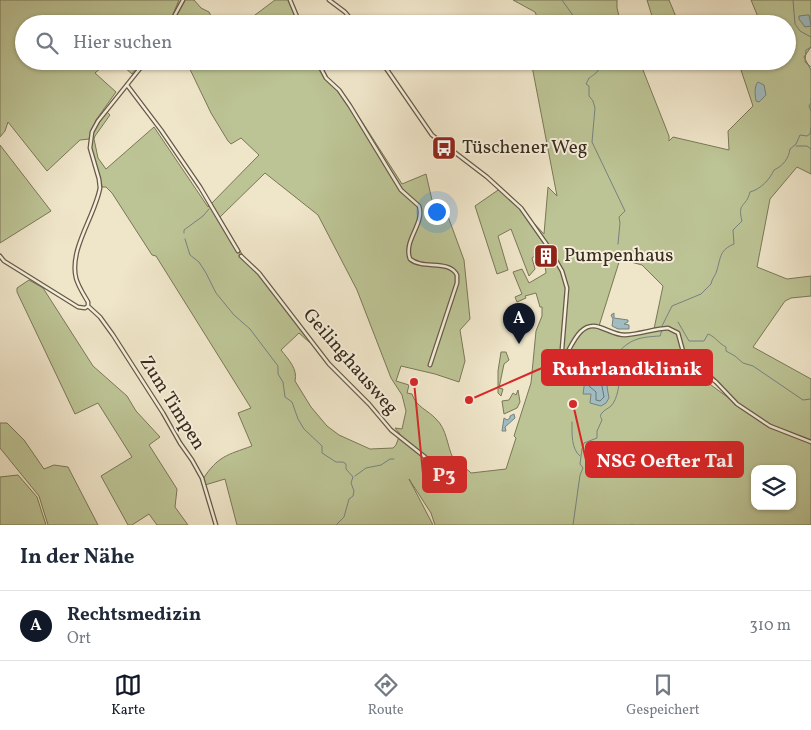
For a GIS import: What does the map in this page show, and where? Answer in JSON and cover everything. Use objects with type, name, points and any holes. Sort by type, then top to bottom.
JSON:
[{"type":"street","points":[[175,15],[183,0]]},
{"type":"street","points":[[290,0],[296,15]]},
{"type":"street","points":[[329,0],[348,15]]},
{"type":"street","points":[[0,256],[4,261],[78,307],[84,308],[88,306],[76,274],[78,248],[100,188],[90,148],[90,137],[98,121],[139,70]]},
{"type":"street","points":[[322,70],[326,78],[339,90],[350,106],[401,190],[419,206],[420,217],[409,245],[410,259],[418,264],[453,269],[457,276],[457,283],[430,365]]},
{"type":"street","points":[[387,70],[432,134],[487,177],[521,208],[557,261],[567,288],[563,355],[568,352],[579,333],[593,326],[625,335],[668,328],[678,334],[684,355],[690,363],[716,382],[737,404],[770,426],[811,442]]},
{"type":"street","points":[[127,85],[200,187],[238,251]]},
{"type":"street","name":"Geilinghausweg","points":[[242,256],[259,273],[330,364],[391,430],[436,465],[440,480]]},
{"type":"street","name":"Zum Timpen","points":[[88,306],[100,317],[113,334],[192,460],[202,478],[216,525]]},
{"type":"green space","points":[[0,0],[179,0],[173,15],[15,15],[15,70],[98,70],[95,73],[116,92],[96,120],[89,139],[80,140],[47,171],[8,122],[5,131],[0,137]]},
{"type":"green space","points":[[184,0],[194,0],[210,15],[175,15]]},
{"type":"green space","points":[[275,0],[290,0],[296,15],[255,15]]},
{"type":"green space","points":[[513,0],[617,0],[619,15],[536,15],[535,12]]},
{"type":"green space","points":[[647,0],[669,0],[675,15],[652,15]]},
{"type":"green space","points":[[751,0],[811,0],[811,47],[804,57],[811,70],[811,174],[797,167],[770,199],[757,267],[787,279],[811,276],[811,296],[791,298],[785,301],[753,347],[811,379],[811,442],[754,416],[734,400],[711,374],[707,382],[757,419],[811,443],[811,525],[435,525],[431,513],[409,479],[433,525],[237,525],[225,479],[205,485],[203,479],[213,465],[224,457],[252,446],[238,413],[251,408],[156,256],[152,255],[112,193],[106,187],[102,187],[91,142],[94,128],[107,112],[110,115],[94,139],[98,158],[106,169],[154,127],[208,207],[259,155],[241,138],[231,144],[228,141],[211,113],[190,70],[320,70],[325,79],[339,88],[352,106],[402,184],[426,174],[435,213],[446,211],[464,260],[470,319],[460,330],[465,361],[459,382],[401,366],[396,381],[409,385],[407,393],[412,394],[419,405],[440,423],[453,458],[471,473],[506,469],[516,438],[514,436],[531,383],[536,331],[542,316],[542,307],[540,307],[536,293],[525,296],[526,298],[517,302],[515,297],[522,294],[513,272],[522,269],[529,283],[546,273],[545,265],[556,256],[549,246],[532,258],[535,269],[529,276],[511,229],[498,236],[508,270],[497,274],[475,206],[501,188],[544,234],[548,187],[557,196],[533,70],[643,70],[669,136],[669,141],[673,137],[729,150],[728,131],[753,106],[741,70],[796,70],[796,15],[757,15]],"holes":[[[265,173],[318,215],[357,290],[391,378],[402,395],[406,411],[402,429],[395,428],[400,434],[393,448],[370,449],[339,435],[327,426],[311,407],[295,381],[296,377],[292,364],[281,350],[299,333],[309,342],[313,342],[263,277],[245,259],[220,217]],[[620,259],[642,265],[663,286],[654,329],[626,333],[599,326]]]},
{"type":"green space","points":[[0,145],[51,211],[0,243]]},
{"type":"green space","points":[[29,280],[43,288],[93,366],[127,396],[136,411],[160,437],[149,445],[177,489],[175,507],[188,525],[157,525],[149,514],[132,525],[128,525],[101,476],[132,457],[98,403],[75,414],[17,292],[17,288]]},
{"type":"green space","points":[[501,352],[506,352],[509,360],[504,364],[499,388],[503,389],[501,396],[498,393],[498,371]]},
{"type":"green space","points":[[518,390],[520,402],[517,408],[504,414],[502,401],[509,400],[513,393],[516,395]]},
{"type":"green space","points":[[0,423],[7,423],[24,440],[44,469],[54,465],[68,467],[98,525],[48,525],[39,496],[0,448]]},
{"type":"green space","points":[[18,475],[37,497],[46,525],[0,525],[0,477]]},
{"type":"water","points":[[809,15],[811,26],[805,27],[799,16]]},
{"type":"water","points":[[758,82],[764,85],[766,95],[759,102],[756,101],[755,93]]},
{"type":"water","points":[[614,313],[614,318],[628,320],[624,324],[629,325],[629,329],[618,329],[612,326],[613,319],[611,315]]},
{"type":"water","points":[[596,357],[607,359],[612,370],[612,377],[607,387],[609,398],[601,406],[590,403],[591,394],[583,394],[586,373],[590,371],[588,367],[591,360]]},
{"type":"water","points":[[514,414],[515,418],[505,427],[506,431],[502,431],[504,418],[507,420]]},
{"type":"waterway","points":[[562,0],[573,15]]},
{"type":"waterway","points":[[793,0],[794,15]]},
{"type":"waterway","points":[[796,25],[800,31],[811,37]]},
{"type":"waterway","points":[[811,47],[806,50],[805,62],[811,67]]},
{"type":"waterway","points":[[598,70],[589,78],[586,84],[589,86],[589,96],[595,108],[592,142],[625,211],[619,217],[618,244]]},
{"type":"waterway","points":[[811,103],[809,106],[811,111]]},
{"type":"waterway","points":[[662,326],[672,306],[701,294],[711,284],[722,254],[734,244],[733,230],[742,221],[741,208],[750,192],[758,189],[765,183],[774,170],[785,161],[790,149],[796,144],[800,135],[807,136],[810,134],[811,128]]},
{"type":"waterway","points":[[796,146],[807,146],[811,149]]},
{"type":"waterway","points":[[184,233],[184,230],[203,216],[209,209]]},
{"type":"waterway","points":[[185,239],[190,255],[199,262],[216,293],[234,315],[250,329],[278,366],[278,374],[283,382],[285,397],[292,402],[304,429],[322,446],[322,453],[336,462],[346,464],[346,469],[353,477],[351,483],[354,491],[353,496],[349,499],[344,517],[336,525]]},
{"type":"waterway","points":[[678,322],[689,341],[704,341],[708,334],[711,335],[726,347],[726,351],[743,363],[753,366],[803,400],[811,399]]},
{"type":"waterway","points":[[573,525],[580,475],[583,468],[580,464],[584,443],[597,438],[597,431],[602,420],[600,417],[611,406],[617,395],[619,374],[616,355],[630,342],[641,338],[660,336],[662,330]]},
{"type":"waterway","points":[[572,422],[574,445],[580,456]]},
{"type":"waterway","points":[[355,476],[366,468],[381,465],[390,459],[394,459]]},
{"type":"place","name":"Tüschener Weg","points":[[444,148]]},
{"type":"place","name":"Pumpenhaus","points":[[546,256]]},
{"type":"place","name":"Rechtsmedizin","points":[[519,344]]},
{"type":"place","name":"P3","points":[[414,382]]},
{"type":"place","name":"Ruhrlandklinik","points":[[469,400]]},
{"type":"place","name":"NSG Oefter Tal","points":[[573,404]]}]
